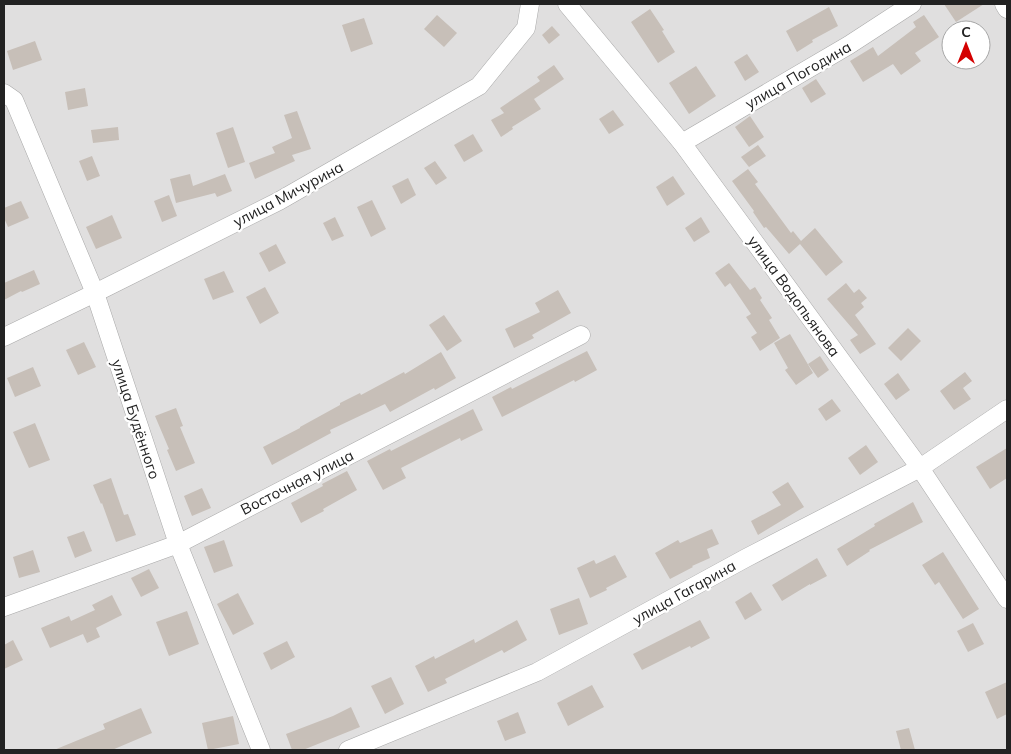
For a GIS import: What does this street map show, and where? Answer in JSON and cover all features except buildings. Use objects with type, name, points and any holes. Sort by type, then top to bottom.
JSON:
[{"type":"street","name":"улица Мичурина","points":[[4,337],[279,201],[479,86],[526,28],[530,4]]},
{"type":"street","name":"улица Водопьянова","points":[[567,4],[682,142],[920,468],[1007,599]]},
{"type":"street","name":"улица Погодина","points":[[682,142],[850,45],[912,4]]},
{"type":"street","points":[[1004,4],[1007,9]]},
{"type":"street","name":"улица Будённого","points":[[4,93],[14,100],[95,293],[178,544],[261,750]]},
{"type":"street","name":"Восточная улица","points":[[4,607],[178,544],[581,335]]},
{"type":"street","name":"улица Гагарина","points":[[348,750],[537,672],[746,558],[920,468],[1007,409]]},
{"type":"shaded area","points":[[4,4],[1007,4],[1007,750],[4,750]]}]
